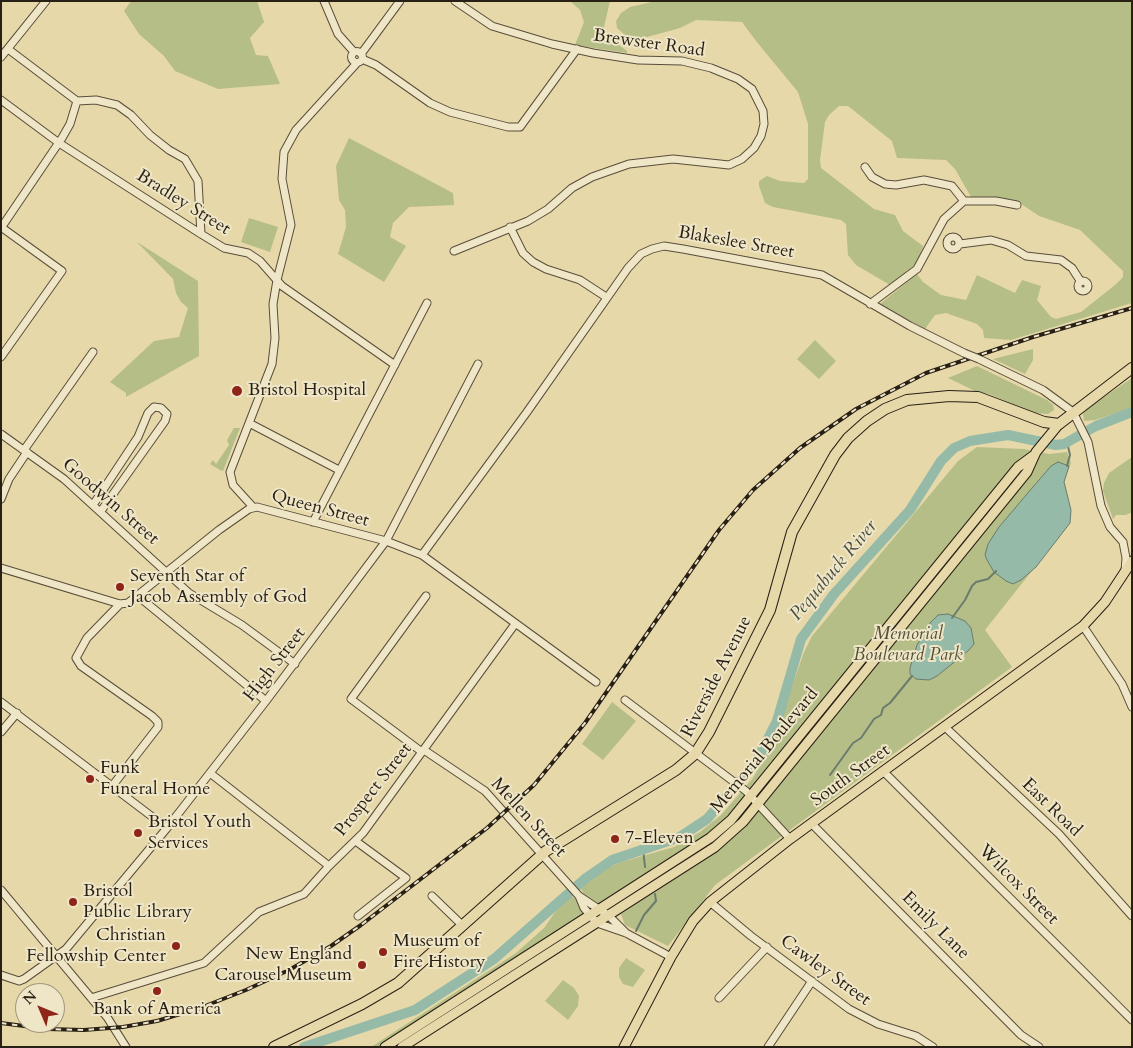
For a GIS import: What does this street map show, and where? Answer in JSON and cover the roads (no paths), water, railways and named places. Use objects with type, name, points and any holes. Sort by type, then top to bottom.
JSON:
[{"type":"highway","points":[[1059,424],[1132,368]]},
{"type":"highway","name":"Riverside Avenue","points":[[274,1047],[362,1004],[398,983],[542,855],[676,770],[695,754],[709,732],[770,610],[792,532],[835,455],[857,430],[874,415],[896,403],[918,397],[978,397],[1044,422],[1059,424]]},
{"type":"main road","name":"Memorial Boulevard","points":[[385,1047],[589,914],[710,838],[731,820],[747,793],[1018,467],[1035,454],[1059,424]]},
{"type":"main road","name":"Memorial Boulevard","points":[[402,1047],[715,847],[743,822],[1027,472],[1035,454]]},
{"type":"main road","name":"South Street","points":[[624,1047],[671,957],[693,921],[710,902],[790,839],[1083,626],[1105,602],[1132,561]]},
{"type":"street","points":[[1,57],[46,1]]},
{"type":"street","points":[[324,1],[338,34],[358,57],[376,65],[430,103],[450,112],[508,127],[520,127],[577,50]]},
{"type":"street","points":[[253,507],[233,485],[230,477],[230,468],[272,364],[275,338],[273,304],[276,280],[292,225],[282,179],[285,149],[296,130],[358,57],[400,1]]},
{"type":"street","name":"Brewster Road","points":[[454,251],[528,221],[586,181],[629,164],[672,159],[729,165],[742,159],[754,148],[761,136],[764,124],[763,111],[752,89],[738,79],[711,68],[682,61],[638,60],[577,50],[492,26],[455,1]]},
{"type":"street","points":[[8,49],[77,101],[96,100],[117,105],[131,115],[150,135],[169,150],[185,159],[198,181],[201,234]]},
{"type":"street","name":"Bradley Street","points":[[1,100],[59,143],[201,234],[224,248],[248,253],[260,261],[276,280],[395,365]]},
{"type":"street","points":[[1,357],[62,271],[1,227],[59,143],[70,124],[77,101]]},
{"type":"street","points":[[865,167],[872,177],[885,184],[896,185],[924,180],[952,186],[964,202]]},
{"type":"street","points":[[870,304],[917,269],[944,219],[964,202],[996,201],[1017,205]]},
{"type":"street","points":[[510,227],[523,252],[533,262],[546,269],[580,280],[606,297]]},
{"type":"street","points":[[935,237],[947,242],[948,246],[952,249],[957,248],[960,244],[992,240],[1008,245],[1026,256],[1061,260],[1072,268],[1081,282]]},
{"type":"street","name":"Blakeslee Street","points":[[422,555],[527,412],[606,297],[641,254],[652,248],[664,246],[813,272],[831,280],[926,335],[1043,390],[1073,412]]},
{"type":"street","points":[[313,522],[427,303]]},
{"type":"street","points":[[1,499],[25,451],[93,352]]},
{"type":"street","name":"High Street","points":[[1,975],[19,981],[24,980],[70,944],[167,828],[210,773],[295,664],[386,541],[478,364]]},
{"type":"street","points":[[93,505],[138,437],[148,413],[154,407],[161,408],[167,414],[165,421],[101,511]]},
{"type":"street","points":[[1073,412],[1088,442],[1101,506],[1110,526],[1124,542],[1125,572]]},
{"type":"street","points":[[249,423],[339,470]]},
{"type":"street","name":"Goodwin Street","points":[[1,434],[64,479],[189,593],[242,625],[295,664]]},
{"type":"street","name":"Queen Street","points":[[120,604],[128,603],[138,596],[207,539],[253,507],[386,541],[422,555],[596,682]]},
{"type":"street","points":[[1124,542],[1132,542]]},
{"type":"street","points":[[1,568],[120,604],[87,638],[76,658],[81,666],[152,716],[158,722],[158,727],[113,785]]},
{"type":"street","points":[[138,596],[266,701]]},
{"type":"street","name":"Mellen Street","points":[[426,596],[351,699],[423,751],[485,790],[579,896],[589,914],[597,923],[626,933],[671,957]]},
{"type":"street","name":"Prospect Street","points":[[91,998],[204,963],[259,912],[304,894],[329,866],[357,842],[515,624]]},
{"type":"street","points":[[1083,626],[1122,684],[1132,707]]},
{"type":"street","points":[[625,700],[747,793],[790,839]]},
{"type":"street","points":[[1,702],[113,785],[167,828]]},
{"type":"street","points":[[1,732],[17,714]]},
{"type":"street","name":"East Road","points":[[945,727],[1059,834],[1129,907],[1132,916]]},
{"type":"street","name":"Wilcox Street","points":[[884,772],[1132,1020]]},
{"type":"street","points":[[210,773],[329,866]]},
{"type":"street","name":"Emily Lane","points":[[812,824],[1021,1035],[1039,1047]]},
{"type":"street","points":[[357,842],[406,878],[358,916]]},
{"type":"street","points":[[1,890],[91,998],[126,1047]]},
{"type":"street","points":[[432,896],[463,926]]},
{"type":"street","name":"Mellen Street","points":[[579,896],[599,908],[626,933]]},
{"type":"street","name":"Cawley Street","points":[[710,902],[812,982],[858,1014],[878,1024],[916,1036],[929,1046]]},
{"type":"street","points":[[719,998],[767,947]]},
{"type":"street","points":[[768,1047],[812,982]]},
{"type":"waterway","name":"Pequabuck River","points":[[304,1047],[415,1010],[494,959],[586,878],[612,860],[680,837],[707,819],[755,764],[777,721],[801,639],[834,594],[910,510],[941,461],[954,448],[970,441],[1008,435],[1056,445],[1064,444],[1096,426],[1132,412]]},
{"type":"waterway","points":[[1067,442],[1070,455],[1067,466]]},
{"type":"waterway","points":[[952,618],[972,586],[976,582],[988,579],[996,571]]},
{"type":"waterway","points":[[830,775],[853,743],[861,738],[874,719],[881,715],[883,708],[890,703],[912,676]]},
{"type":"waterway","points":[[643,849],[645,867]]},
{"type":"waterway","points":[[636,931],[644,915],[656,901],[655,894]]},
{"type":"railway","points":[[1,1023],[47,1029],[84,1030],[123,1027],[157,1021],[200,1008],[246,990],[289,970],[331,946],[487,828],[534,785],[585,723],[719,530],[753,490],[800,448],[856,409],[926,373],[1033,337],[1132,308]]},
{"type":"place","name":"Bristol Hospital","points":[[237,391]]},
{"type":"place","name":"Seventh Star of Jacob Assembly of God","points":[[120,587]]},
{"type":"place","name":"Funk Funeral Home","points":[[90,779]]},
{"type":"place","name":"Bristol Youth Services","points":[[138,833]]},
{"type":"place","name":"7-Eleven","points":[[615,839]]},
{"type":"place","name":"Bristol Public Library","points":[[73,902]]},
{"type":"place","name":"Christian Fellowship Center","points":[[176,946]]},
{"type":"place","name":"Museum of Fire History","points":[[383,952]]},
{"type":"place","name":"New England Carousel Museum","points":[[362,965]]},
{"type":"place","name":"Bank of America","points":[[157,991]]},
{"type":"park label","name":"Memorial Boulevard Park","points":[[908,645]]}]
